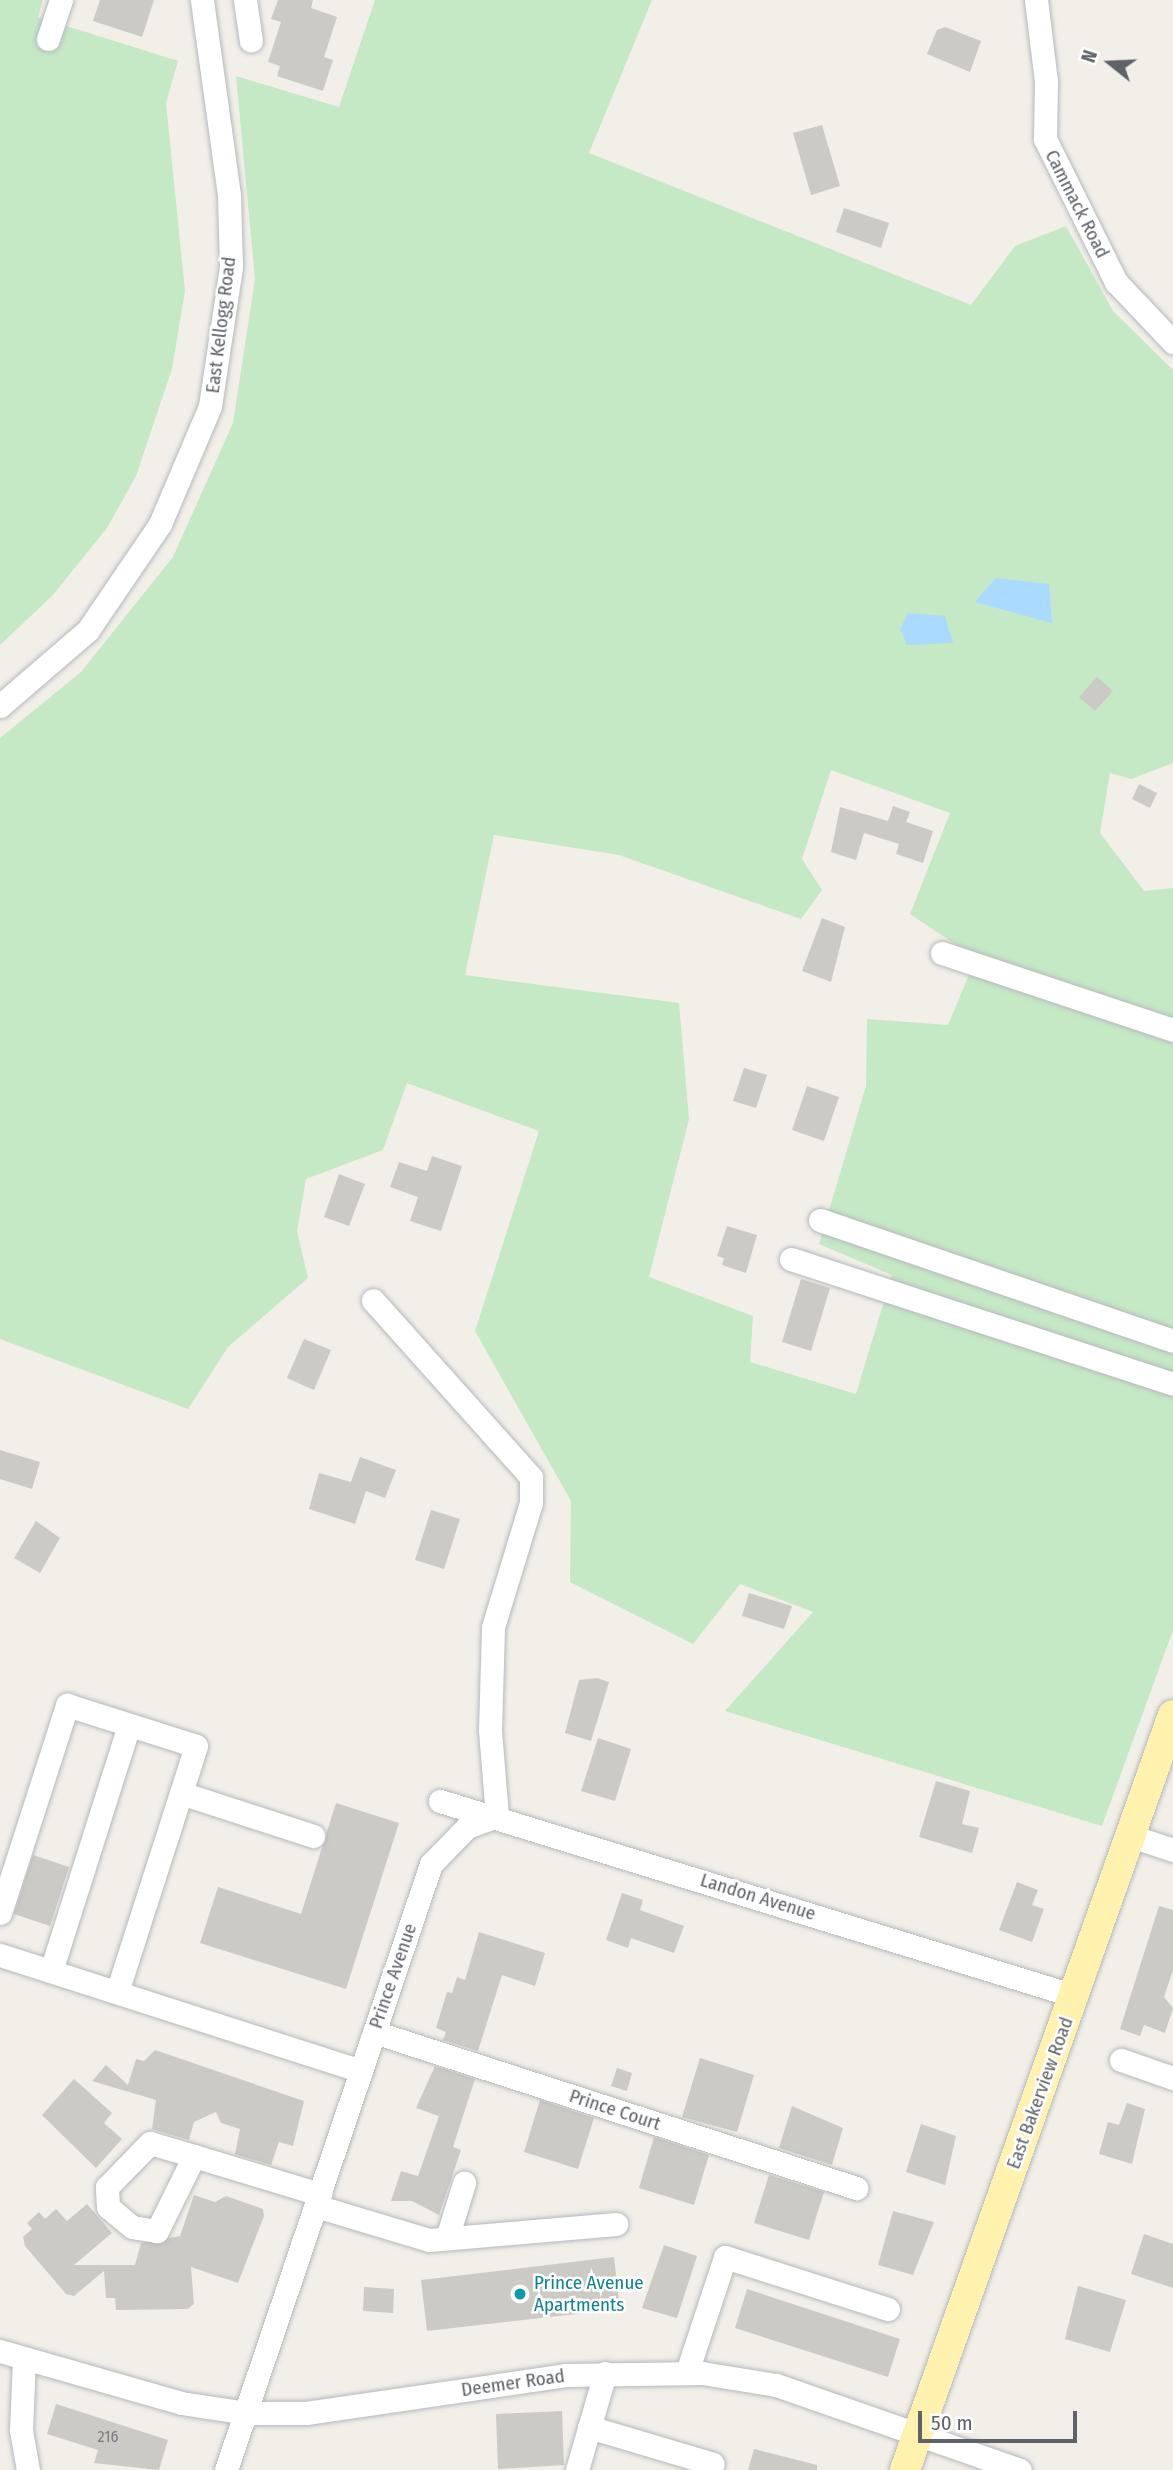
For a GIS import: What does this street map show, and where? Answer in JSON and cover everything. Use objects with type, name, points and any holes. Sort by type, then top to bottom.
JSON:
[{"type":"main road","name":"East Bakerview Road","points":[[905,2470],[1173,1716]]},
{"type":"street","points":[[48,39],[61,0]]},
{"type":"street","name":"East Kellogg Road","points":[[0,706],[88,630],[160,524],[210,406],[231,255],[229,195],[202,0]]},
{"type":"street","points":[[245,0],[251,41]]},
{"type":"street","name":"Cammack Road","points":[[1036,0],[1046,82],[1045,139],[1116,282],[1173,342]]},
{"type":"street","points":[[942,953],[1173,1030]]},
{"type":"street","points":[[820,1220],[1173,1342]]},
{"type":"street","points":[[791,1259],[1173,1384]]},
{"type":"street","points":[[373,1300],[514,1450],[531,1476],[531,1503],[493,1627],[490,1731],[497,1816]]},
{"type":"street","points":[[0,1913],[66,1705],[196,1746],[117,1992]]},
{"type":"street","points":[[51,1971],[130,1725]]},
{"type":"street","points":[[181,1793],[313,1836]]},
{"type":"street","name":"Landon Avenue","points":[[440,1801],[497,1816],[1075,1996]]},
{"type":"street","name":"Prince Avenue","points":[[226,2470],[431,1864],[467,1828],[497,1816]]},
{"type":"street","points":[[1131,1836],[1173,1850]]},
{"type":"street","points":[[0,1955],[361,2071]]},
{"type":"street","name":"Prince Court","points":[[374,2032],[856,2188]]},
{"type":"street","points":[[1121,2060],[1173,2078]]},
{"type":"street","points":[[194,2156],[429,2240],[616,2224]]},
{"type":"street","points":[[447,2238],[464,2183]]},
{"type":"street","points":[[687,2372],[725,2256],[888,2309]]},
{"type":"street","name":"Deemer Road","points":[[0,2351],[181,2403],[246,2413],[306,2413],[605,2373],[687,2372],[776,2385],[1020,2470]]},
{"type":"street","points":[[24,2359],[20,2430],[28,2470]]},
{"type":"street","points":[[577,2470],[605,2373]]},
{"type":"street","points":[[589,2427],[713,2464]]},
{"type":"green space","points":[[0,0],[43,0],[38,17],[178,61],[166,103],[185,291],[172,369],[136,476],[107,528],[52,596],[0,645]]},
{"type":"green space","points":[[375,0],[652,0],[589,153],[971,305],[1015,246],[1066,226],[1113,311],[1173,370],[1173,763],[1131,779],[1110,773],[1100,833],[1144,891],[1173,888],[1173,1630],[1102,1826],[725,1711],[813,1612],[740,1584],[693,1644],[570,1582],[571,1501],[475,1331],[539,1131],[407,1083],[383,1150],[306,1179],[297,1231],[308,1278],[228,1347],[188,1409],[0,1339],[0,738],[81,672],[173,557],[233,423],[255,279],[236,76],[339,107]],"holes":[[[831,770],[950,813],[910,914],[976,958],[948,1025],[867,1019],[866,1086],[819,1244],[892,1275],[856,1394],[750,1362],[753,1316],[649,1277],[689,1119],[679,1003],[465,975],[494,835],[619,855],[801,919],[822,890],[802,859]]]},
{"type":"water","points":[[996,578],[1049,584],[1052,623],[975,602]]},
{"type":"water","points":[[908,613],[945,616],[953,643],[907,645],[900,629]]},
{"type":"building","points":[[100,0],[154,0],[142,37],[93,21]]},
{"type":"building","points":[[278,0],[313,0],[311,8],[337,17],[324,57],[333,60],[323,91],[277,76],[280,66],[268,62],[281,22],[271,19]]},
{"type":"building","points":[[945,27],[981,41],[970,72],[927,54],[937,30]]},
{"type":"building","points":[[822,125],[840,186],[811,195],[793,133]]},
{"type":"building","points":[[844,208],[889,223],[881,248],[836,232]]},
{"type":"building","points":[[1097,677],[1113,691],[1095,711],[1079,697]]},
{"type":"building","points":[[1139,784],[1157,793],[1150,808],[1132,799]]},
{"type":"building","points":[[893,806],[910,812],[906,822],[933,831],[923,863],[896,854],[899,844],[864,833],[856,860],[831,852],[840,807],[888,821]]},
{"type":"building","points":[[822,918],[845,927],[831,982],[802,971]]},
{"type":"building","points":[[744,1068],[767,1075],[756,1108],[733,1101]]},
{"type":"building","points":[[807,1086],[839,1097],[824,1141],[792,1130]]},
{"type":"building","points":[[432,1156],[462,1166],[441,1231],[410,1221],[418,1197],[390,1187],[399,1162],[427,1171]]},
{"type":"building","points":[[339,1174],[365,1184],[349,1226],[324,1217]]},
{"type":"building","points":[[727,1226],[757,1235],[746,1273],[722,1265],[724,1258],[717,1256]]},
{"type":"building","points":[[801,1279],[830,1288],[811,1351],[782,1342]]},
{"type":"building","points":[[304,1339],[331,1350],[314,1390],[287,1378]]},
{"type":"building","points":[[0,1450],[40,1462],[32,1489],[0,1479]]},
{"type":"building","points":[[360,1457],[396,1470],[385,1498],[366,1491],[355,1524],[309,1509],[319,1473],[351,1482]]},
{"type":"building","points":[[431,1510],[460,1519],[444,1569],[415,1560]]},
{"type":"building","points":[[36,1521],[60,1538],[40,1573],[14,1558]]},
{"type":"building","points":[[749,1593],[792,1606],[784,1629],[742,1616]]},
{"type":"building","points":[[597,1678],[609,1682],[591,1741],[565,1733],[579,1680]]},
{"type":"building","points":[[598,1738],[631,1749],[615,1801],[581,1791]]},
{"type":"building","points":[[936,1781],[970,1791],[962,1824],[979,1828],[972,1853],[919,1837]]},
{"type":"building","points":[[336,1803],[399,1823],[346,1989],[200,1943],[218,1887],[301,1914]]},
{"type":"building","points":[[33,1855],[69,1867],[50,1926],[14,1914]]},
{"type":"building","points":[[1017,1882],[1038,1890],[1032,1905],[1044,1909],[1032,1942],[999,1930]]},
{"type":"building","points":[[622,1893],[643,1900],[640,1910],[684,1926],[674,1953],[631,1938],[628,1948],[606,1940]]},
{"type":"building","points":[[1159,1906],[1173,1910],[1173,1970],[1164,1997],[1173,2008],[1165,2033],[1144,2025],[1140,2036],[1120,2029]]},
{"type":"building","points":[[479,1932],[545,1953],[535,1986],[502,1975],[478,2051],[443,2040],[446,2032],[436,2028],[447,1992],[452,1993],[457,1977],[465,1980]]},
{"type":"building","points":[[155,2050],[304,2101],[293,2146],[279,2142],[271,2165],[235,2154],[240,2129],[221,2123],[216,2112],[194,2122],[189,2140],[152,2129],[156,2100],[92,2081],[106,2065],[128,2085],[136,2059],[144,2061]]},
{"type":"building","points":[[700,2058],[754,2075],[737,2132],[682,2117]]},
{"type":"building","points":[[435,2066],[475,2079],[453,2147],[461,2150],[439,2215],[412,2201],[391,2201],[401,2171],[418,2176],[439,2116],[416,2108]]},
{"type":"building","points":[[617,2068],[632,2073],[627,2091],[611,2086]]},
{"type":"building","points":[[74,2079],[112,2113],[104,2123],[122,2139],[96,2168],[42,2115]]},
{"type":"building","points":[[540,2100],[594,2118],[578,2169],[524,2152]]},
{"type":"building","points":[[1127,2103],[1145,2109],[1132,2164],[1099,2154],[1108,2122],[1119,2125]]},
{"type":"building","points":[[792,2106],[843,2128],[832,2165],[779,2148]]},
{"type":"building","points":[[921,2124],[956,2136],[945,2185],[906,2172]]},
{"type":"building","points":[[654,2137],[709,2155],[694,2205],[639,2188]]},
{"type":"building","points":[[769,2175],[824,2192],[809,2240],[754,2223]]},
{"type":"building","points":[[194,2195],[215,2202],[226,2196],[263,2209],[264,2216],[238,2283],[191,2267],[194,2304],[188,2309],[116,2310],[115,2298],[106,2298],[104,2271],[74,2296],[66,2294],[25,2246],[23,2237],[32,2229],[27,2223],[39,2212],[45,2219],[56,2209],[67,2221],[87,2204],[112,2233],[74,2265],[135,2265],[141,2243],[180,2236]]},
{"type":"building","points":[[893,2211],[934,2222],[913,2275],[878,2265]]},
{"type":"building","points":[[1144,2234],[1173,2244],[1173,2288],[1131,2274]]},
{"type":"building","points":[[664,2245],[697,2256],[677,2318],[642,2308]]},
{"type":"building","name":"Prince Avenue Apartments","points":[[614,2257],[620,2309],[427,2331],[421,2280]]},
{"type":"building","points":[[1078,2286],[1126,2300],[1110,2352],[1065,2339]]},
{"type":"building","points":[[364,2287],[394,2289],[393,2313],[363,2311]]},
{"type":"building","points":[[747,2289],[900,2339],[888,2377],[735,2328]]},
{"type":"building","points":[[56,2404],[168,2440],[159,2470],[94,2463],[98,2450],[47,2434]]},
{"type":"building","points":[[562,2411],[564,2465],[498,2469],[496,2414]]},
{"type":"building","points":[[754,2449],[817,2465],[817,2470],[748,2470]]},
{"type":"place","name":"Prince Avenue Apartments","points":[[520,2294]]}]
